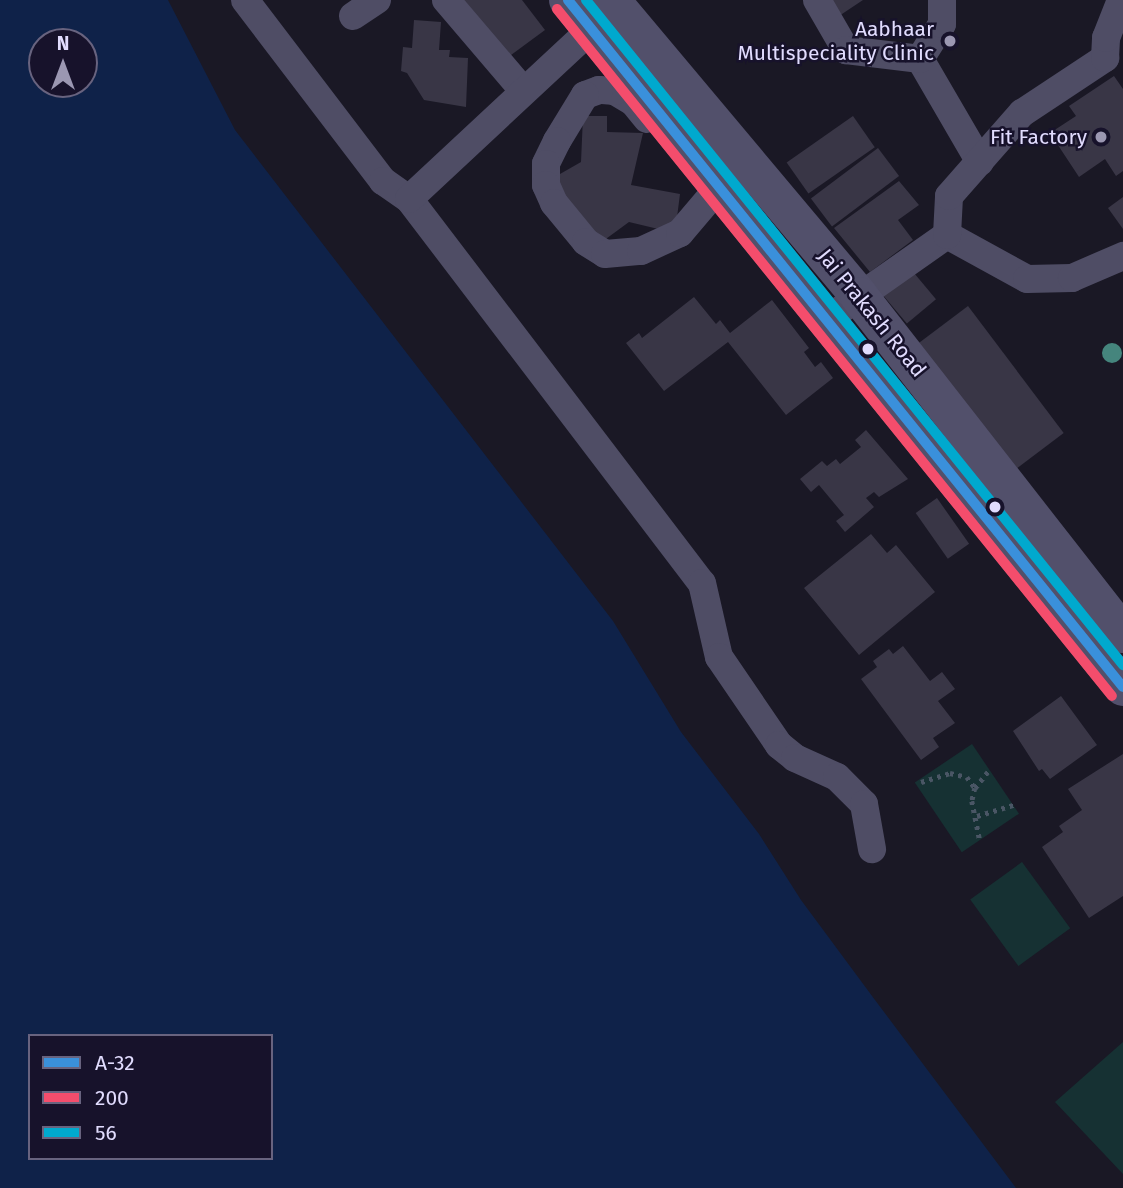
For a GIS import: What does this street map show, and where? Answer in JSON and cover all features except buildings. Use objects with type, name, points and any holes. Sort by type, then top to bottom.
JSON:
[{"type":"main road","name":"Jai Prakash Road","points":[[597,8],[713,194],[826,320],[1123,687]]},
{"type":"main road","name":"Jai Prakash Road","points":[[597,8],[859,296],[1123,634]]},
{"type":"main road","points":[[980,512],[1012,491]]},
{"type":"street","points":[[245,0],[383,181],[409,199],[702,583],[719,657],[779,745],[795,758],[837,777],[863,804],[872,849]]},
{"type":"street","points":[[353,16],[377,0]]},
{"type":"street","points":[[446,0],[523,90]]},
{"type":"street","points":[[817,0],[846,50],[920,58]]},
{"type":"street","points":[[920,58],[942,24],[943,0]]},
{"type":"street","points":[[947,235],[949,197],[1022,113],[1105,58],[1106,38],[1121,0]]},
{"type":"street","points":[[409,199],[523,90],[597,8]]},
{"type":"street","points":[[920,58],[980,162]]},
{"type":"street","points":[[599,90],[615,91],[633,102],[713,194],[680,233],[641,251],[604,254],[586,242],[554,203],[546,184],[546,164],[572,113],[585,95],[599,90]]},
{"type":"street","points":[[826,320],[947,235]]},
{"type":"street","points":[[947,235],[1027,279],[1072,278],[1123,256]]},
{"type":"path","points":[[980,841],[972,801],[975,788],[989,770]]},
{"type":"path","points":[[921,782],[939,775],[959,773],[967,777],[975,788]]},
{"type":"path","points":[[977,816],[1013,805]]},
{"type":"green space","points":[[972,744],[1019,814],[962,852],[915,783]]},
{"type":"green space","points":[[1022,862],[1070,928],[1018,966],[970,900]]},
{"type":"green space","points":[[1123,1042],[1123,1174],[1055,1102]]},
{"type":"water","points":[[0,0],[168,0],[235,130],[613,621],[681,732],[759,834],[801,900],[1016,1188],[0,1188]]},
{"type":"transit line","name":"A-32","points":[[568,0],[1123,687]]},
{"type":"transit line","name":"56","points":[[586,0],[1123,665]]},
{"type":"transit line","name":"200","points":[[557,9],[1112,696]]},
{"type":"place","name":"Aabhaar Multispeciality Clinic","points":[[950,41]]},
{"type":"place","name":"Fit Factory","points":[[1101,137]]}]
